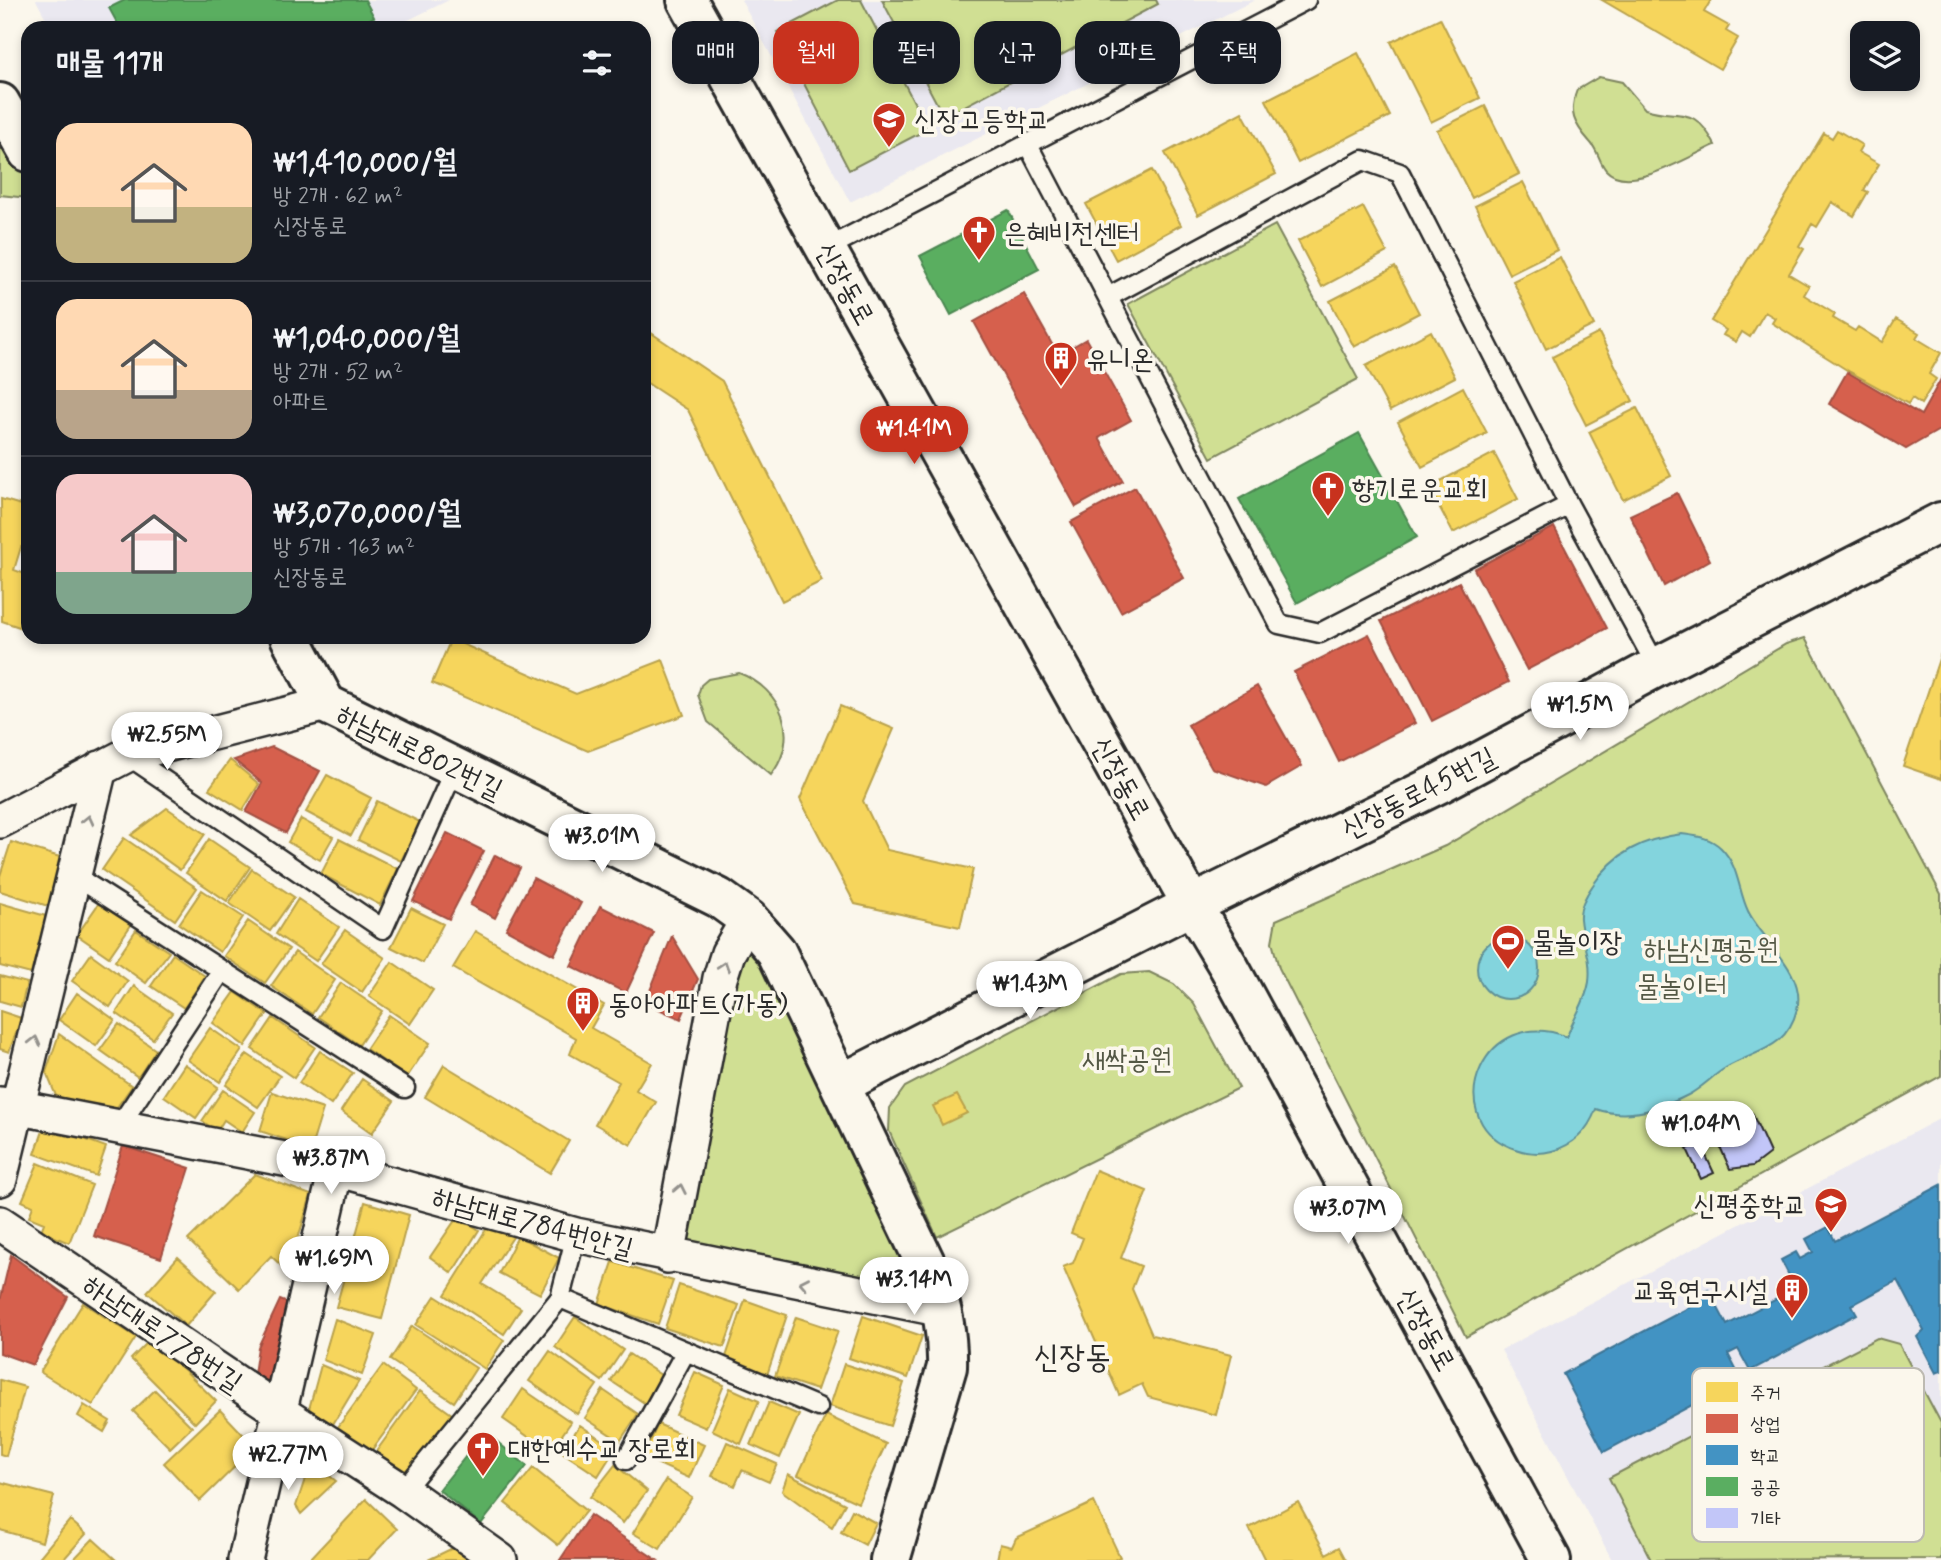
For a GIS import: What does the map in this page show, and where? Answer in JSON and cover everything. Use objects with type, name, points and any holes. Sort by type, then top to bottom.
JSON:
[{"type":"street","name":"신장동로","points":[[687,0],[1229,967],[1551,1560]]},
{"type":"street","points":[[0,103],[21,140]]},
{"type":"street","name":"신장동로45번길","points":[[1192,905],[1440,783],[1657,667],[1941,522]]},
{"type":"street","name":"하남대로802번길","points":[[294,644],[326,704],[719,898],[748,919],[776,951],[932,1277],[943,1310],[947,1367],[890,1560]]},
{"type":"street","points":[[0,821],[113,761],[326,704]]},
{"type":"street","points":[[0,1179],[10,1106],[75,876],[113,761]]},
{"type":"street","points":[[841,1084],[1192,905]]},
{"type":"street","points":[[668,1256],[720,978],[728,953],[748,919]]},
{"type":"street","name":"하남대로784번안길","points":[[10,1106],[120,1125],[336,1169],[576,1235],[668,1256],[943,1310]]},
{"type":"street","points":[[245,1560],[336,1169]]},
{"type":"street","name":"하남대로778번길","points":[[0,1223],[403,1491],[500,1560]]},
{"type":"lane","points":[[827,248],[1306,0]]},
{"type":"lane","points":[[1028,145],[1279,624],[1320,633],[1569,505]]},
{"type":"lane","points":[[1108,297],[1363,160],[1400,173],[1569,505],[1657,667]]},
{"type":"lane","points":[[113,761],[383,929],[454,768]]},
{"type":"lane","points":[[75,876],[405,1088]]},
{"type":"lane","points":[[120,1125],[221,972]]},
{"type":"lane","points":[[403,1491],[560,1298],[576,1235]]},
{"type":"lane","points":[[560,1298],[818,1407]]},
{"type":"lane","points":[[626,1460],[686,1352]]},
{"type":"shaded area","points":[[36,0],[449,0],[406,21],[47,21]]},
{"type":"shaded area","points":[[741,0],[1255,0],[1213,21],[1194,21],[1194,30],[1180,37],[1180,21],[1075,21],[1075,84],[1087,84],[850,202],[786,84],[859,84],[859,21],[773,21],[773,59],[759,33],[759,21],[752,21]]},
{"type":"shaded area","name":"신평중학교","points":[[1941,1118],[1941,1560],[1612,1560],[1501,1350]]},
{"type":"green space","points":[[838,0],[861,0],[873,23],[873,84],[905,84],[928,129],[849,170],[804,84],[859,84],[859,21],[798,21]]},
{"type":"green space","points":[[882,0],[1156,0],[1158,4],[1126,21],[1075,21],[1075,48],[1061,55],[1061,21],[974,21],[974,84],[1006,84],[944,117],[927,84],[960,84],[960,21],[893,21]]},
{"type":"green space","points":[[1599,77],[1622,82],[1645,109],[1693,118],[1700,123],[1715,145],[1644,176],[1616,177],[1606,170],[1574,118],[1573,105],[1577,90]]},
{"type":"green space","points":[[0,131],[21,168],[21,197],[0,195]]},
{"type":"green space","points":[[1275,225],[1358,379],[1211,458],[1128,304]]},
{"type":"green space","name":"하남신평공원","points":[[1805,638],[1941,894],[1941,1076],[1466,1337],[1279,968],[1272,942],[1276,920],[1445,846],[1786,644]]},
{"type":"green space","points":[[739,673],[766,690],[776,702],[782,716],[785,745],[771,775],[708,722],[698,695],[701,685],[708,679]]},
{"type":"green space","points":[[748,919],[943,1310],[668,1256]]},
{"type":"green space","name":"새싹공원","points":[[1149,972],[1174,984],[1194,1004],[1239,1088],[937,1237],[889,1131],[890,1108],[905,1087],[1121,974]]},
{"type":"green space","points":[[1877,1338],[1899,1344],[1912,1368],[1820,1368]]},
{"type":"green space","points":[[1924,1391],[1941,1423],[1941,1559],[1651,1560],[1609,1478],[1692,1435],[1692,1542],[1924,1542]]},
{"type":"water","name":"물놀이터","points":[[1682,834],[1712,841],[1727,855],[1735,870],[1748,911],[1790,970],[1798,996],[1797,1009],[1786,1033],[1770,1047],[1727,1067],[1693,1092],[1677,1100],[1643,1112],[1619,1114],[1596,1109],[1579,1136],[1552,1151],[1531,1153],[1510,1147],[1488,1132],[1477,1112],[1475,1090],[1481,1068],[1494,1049],[1513,1035],[1538,1031],[1567,1037],[1589,982],[1589,964],[1580,919],[1588,893],[1611,864],[1631,849],[1655,839]]},
{"type":"water","name":"물놀이장","points":[[1502,937],[1514,937],[1530,946],[1537,956],[1537,980],[1530,990],[1514,999],[1502,999],[1491,994],[1482,985],[1477,974],[1477,962],[1482,951],[1491,942]]},
{"type":"building: 주거","points":[[1602,0],[1711,0],[1704,12],[1729,26],[1726,31],[1738,38],[1720,69]]},
{"type":"building: 주거","points":[[1440,18],[1480,98],[1431,122],[1391,42]]},
{"type":"building: 주거","points":[[1358,53],[1390,116],[1298,163],[1266,100]]},
{"type":"building: 주거","points":[[1485,106],[1519,174],[1472,198],[1437,130]]},
{"type":"building: 주거","points":[[1242,112],[1276,174],[1198,215],[1165,153]]},
{"type":"building: 주거","points":[[1837,130],[1862,145],[1858,152],[1879,164],[1864,190],[1868,192],[1854,216],[1832,202],[1817,227],[1812,224],[1799,246],[1804,249],[1789,274],[1809,286],[1804,295],[1835,314],[1833,318],[1855,331],[1858,327],[1882,342],[1896,319],[1919,333],[1916,338],[1941,353],[1929,374],[1936,379],[1921,404],[1912,398],[1908,404],[1850,372],[1772,323],[1775,318],[1765,312],[1750,337],[1742,332],[1736,342],[1723,335],[1726,330],[1711,321],[1824,133],[1832,138]]},
{"type":"building: 주거","points":[[1152,170],[1181,225],[1116,260],[1086,204]]},
{"type":"building: 주거","points":[[1523,182],[1557,250],[1509,274],[1475,206]]},
{"type":"building: 주거","points":[[1363,207],[1387,252],[1322,287],[1298,241]]},
{"type":"building: 주거","points":[[1560,257],[1594,325],[1546,349],[1513,281]]},
{"type":"building: 주거","points":[[1395,267],[1419,313],[1354,347],[1330,301]]},
{"type":"building: 주거","points":[[1431,331],[1455,377],[1390,411],[1366,366]]},
{"type":"building: 주거","points":[[651,333],[722,381],[822,581],[782,601],[688,410],[651,386]]},
{"type":"building: 주거","points":[[1599,333],[1633,401],[1586,425],[1552,357]]},
{"type":"building: 주거","points":[[1463,387],[1487,433],[1422,467],[1398,422]]},
{"type":"building: 주거","points":[[1637,408],[1671,476],[1623,500],[1589,432]]},
{"type":"building: 주거","points":[[1494,453],[1518,499],[1453,533],[1429,487]]},
{"type":"building: 주거","points":[[1,499],[21,505],[21,547],[14,570],[21,572],[21,628],[2,621]]},
{"type":"building: 주거","points":[[449,644],[462,644],[576,694],[663,660],[684,715],[588,751],[432,683]]},
{"type":"building: 주거","points":[[1941,653],[1941,779],[1903,766]]},
{"type":"building: 주거","points":[[840,706],[894,729],[863,801],[887,850],[973,869],[960,927],[855,904],[800,799]]},
{"type":"building: 주거","points":[[230,760],[259,784],[243,810],[209,789]]},
{"type":"building: 주거","points":[[327,775],[371,798],[351,836],[306,812]]},
{"type":"building: 주거","points":[[377,801],[420,822],[401,861],[358,840]]},
{"type":"building: 주거","points":[[167,808],[205,834],[180,870],[131,835]]},
{"type":"building: 주거","points":[[301,819],[333,837],[320,860],[288,842]]},
{"type":"building: 주거","points":[[124,838],[197,888],[175,920],[102,870]]},
{"type":"building: 주거","points":[[209,839],[250,867],[227,901],[186,873]]},
{"type":"building: 주거","points":[[339,839],[398,869],[380,905],[321,874]]},
{"type":"building: 주거","points":[[11,842],[63,858],[48,906],[0,891],[0,876]]},
{"type":"building: 주거","points":[[252,869],[294,897],[270,931],[229,903]]},
{"type":"building: 주거","points":[[202,890],[243,917],[220,952],[179,924]]},
{"type":"building: 주거","points":[[298,899],[339,927],[316,961],[276,934]]},
{"type":"building: 주거","points":[[0,903],[46,916],[31,974],[0,966]]},
{"type":"building: 주거","points":[[99,903],[131,925],[109,957],[77,935]]},
{"type":"building: 주거","points":[[411,908],[443,924],[423,963],[391,947]]},
{"type":"building: 주거","points":[[248,921],[289,949],[265,983],[224,956]]},
{"type":"building: 주거","points":[[136,930],[169,952],[146,983],[115,961]]},
{"type":"building: 주거","points":[[345,930],[385,958],[362,992],[321,964]]},
{"type":"building: 주거","name":"동아아파트(가동)","points":[[475,931],[604,1005],[591,1028],[652,1063],[636,1090],[656,1102],[631,1145],[595,1124],[619,1082],[570,1054],[576,1038],[453,968]]},
{"type":"building: 주거","points":[[295,952],[335,980],[312,1014],[271,986]]},
{"type":"building: 주거","points":[[91,954],[128,981],[110,1007],[72,981]]},
{"type":"building: 주거","points":[[173,954],[205,976],[184,1008],[151,986]]},
{"type":"building: 주거","points":[[392,962],[433,990],[410,1024],[369,996]]},
{"type":"building: 주거","points":[[0,976],[27,983],[21,1007],[0,1001]]},
{"type":"building: 주거","points":[[341,983],[382,1011],[359,1045],[318,1017]]},
{"type":"building: 주거","points":[[134,986],[172,1013],[153,1039],[116,1013]]},
{"type":"building: 주거","points":[[235,992],[267,1014],[245,1046],[213,1023]]},
{"type":"building: 주거","points":[[77,993],[115,1020],[96,1046],[59,1020]]},
{"type":"building: 주거","points":[[0,1011],[21,1018],[9,1052],[0,1049]]},
{"type":"building: 주거","points":[[389,1015],[430,1043],[407,1077],[366,1049]]},
{"type":"building: 주거","points":[[273,1018],[315,1047],[294,1078],[252,1049]]},
{"type":"building: 주거","points":[[119,1024],[156,1050],[138,1077],[100,1050]]},
{"type":"building: 주거","points":[[210,1028],[242,1050],[220,1082],[188,1060]]},
{"type":"building: 주거","points":[[59,1034],[132,1086],[112,1114],[56,1096],[46,1072]]},
{"type":"building: 주거","points":[[320,1051],[353,1073],[331,1105],[299,1083]]},
{"type":"building: 주거","points":[[247,1054],[280,1076],[258,1107],[226,1085]]},
{"type":"building: 주거","points":[[185,1064],[218,1087],[196,1118],[164,1096]]},
{"type":"building: 주거","points":[[444,1065],[569,1141],[550,1173],[425,1097]]},
{"type":"building: 주거","points":[[362,1079],[394,1101],[372,1133],[341,1111]]},
{"type":"building: 주거","points":[[223,1090],[255,1112],[242,1132],[224,1120],[217,1131],[202,1121]]},
{"type":"building: 주거","points":[[272,1092],[323,1109],[311,1148],[260,1131]]},
{"type":"building: 주거","points":[[957,1095],[967,1113],[942,1125],[933,1106]]},
{"type":"building: 주거","points":[[45,1125],[106,1147],[96,1176],[35,1154]]},
{"type":"building: 주거","points":[[38,1163],[92,1185],[69,1243],[41,1231],[44,1223],[29,1217],[33,1206],[22,1201]]},
{"type":"building: 주거","points":[[1096,1170],[1147,1191],[1121,1258],[1141,1266],[1132,1289],[1152,1335],[1231,1355],[1216,1415],[1148,1397],[1142,1384],[1119,1395],[1063,1267],[1073,1263],[1083,1238],[1071,1233]]},
{"type":"building: 주거","points":[[255,1174],[311,1195],[288,1272],[271,1256],[239,1289],[188,1240]]},
{"type":"building: 주거","points":[[365,1202],[409,1215],[382,1319],[336,1307]]},
{"type":"building: 주거","points":[[458,1216],[479,1230],[452,1273],[430,1257]]},
{"type":"building: 주거","points":[[490,1223],[513,1237],[482,1284],[521,1308],[504,1334],[445,1295]]},
{"type":"building: 주거","points":[[518,1236],[559,1258],[540,1294],[499,1273]]},
{"type":"building: 주거","points":[[178,1257],[216,1291],[186,1326],[147,1292]]},
{"type":"building: 주거","points":[[613,1262],[673,1281],[658,1324],[599,1304]]},
{"type":"building: 주거","points":[[679,1285],[739,1305],[724,1347],[665,1328]]},
{"type":"building: 주거","points":[[435,1296],[504,1340],[485,1369],[416,1325]]},
{"type":"building: 주거","points":[[745,1300],[787,1315],[767,1375],[725,1360]]},
{"type":"building: 주거","points":[[83,1303],[136,1337],[93,1405],[40,1372]]},
{"type":"building: 주거","points":[[863,1316],[922,1336],[908,1378],[849,1358]]},
{"type":"building: 주거","points":[[575,1317],[623,1350],[602,1381],[555,1347]]},
{"type":"building: 주거","points":[[796,1317],[838,1331],[817,1390],[775,1376]]},
{"type":"building: 주거","points":[[335,1319],[376,1335],[362,1375],[323,1360]]},
{"type":"building: 주거","points":[[412,1326],[476,1368],[454,1402],[390,1360]]},
{"type":"building: 주거","points":[[152,1338],[216,1401],[195,1423],[131,1359]]},
{"type":"building: 주거","points":[[550,1351],[597,1385],[577,1414],[529,1381]]},
{"type":"building: 주거","points":[[629,1354],[664,1377],[646,1404],[611,1381]]},
{"type":"building: 주거","points":[[844,1364],[904,1383],[890,1426],[830,1406]]},
{"type":"building: 주거","points":[[321,1365],[359,1381],[333,1424],[309,1409]]},
{"type":"building: 주거","points":[[383,1365],[416,1390],[371,1451],[338,1427]]},
{"type":"building: 주거","points":[[695,1372],[724,1385],[706,1428],[676,1415]]},
{"type":"building: 주거","points":[[0,1380],[25,1387],[6,1456],[0,1454]]},
{"type":"building: 주거","points":[[730,1388],[759,1401],[741,1444],[712,1430]]},
{"type":"building: 주거","points":[[523,1389],[571,1422],[550,1452],[503,1419]]},
{"type":"building: 주거","points":[[155,1390],[192,1427],[170,1448],[133,1411]]},
{"type":"building: 주거","points":[[603,1390],[638,1414],[620,1441],[585,1418]]},
{"type":"building: 주거","points":[[420,1391],[453,1415],[407,1477],[375,1453]]},
{"type":"building: 주거","points":[[769,1402],[799,1415],[780,1458],[751,1445]]},
{"type":"building: 주거","points":[[84,1405],[110,1421],[104,1432],[78,1416]]},
{"type":"building: 주거","points":[[220,1410],[255,1447],[200,1501],[164,1463]]},
{"type":"building: 주거","points":[[826,1415],[886,1444],[858,1503],[798,1475]]},
{"type":"building: 주거","points":[[658,1424],[704,1445],[689,1478],[643,1457]]},
{"type":"building: 주거","points":[[580,1425],[615,1449],[598,1476],[562,1452]]},
{"type":"building: 주거","points":[[727,1442],[777,1464],[769,1482],[742,1470],[735,1486],[712,1476]]},
{"type":"building: 주거","points":[[311,1461],[336,1481],[301,1514],[296,1506]]},
{"type":"building: 주거","points":[[615,1465],[647,1491],[623,1523],[590,1497]]},
{"type":"building: 주거","points":[[533,1468],[586,1511],[558,1545],[505,1503]]},
{"type":"building: 주거","points":[[788,1474],[845,1504],[832,1527],[782,1491]]},
{"type":"building: 주거","points":[[666,1480],[692,1497],[660,1549],[633,1533]]},
{"type":"building: 주거","points":[[0,1482],[54,1496],[42,1542],[0,1530]]},
{"type":"building: 주거","points":[[366,1499],[397,1529],[368,1560],[309,1560]]},
{"type":"building: 주거","points":[[1094,1502],[1120,1557],[1114,1560],[997,1560],[1000,1544],[1012,1547],[1016,1538]]},
{"type":"building: 주거","points":[[1298,1502],[1326,1554],[1339,1547],[1346,1560],[1265,1560],[1249,1528]]},
{"type":"building: 주거","points":[[852,1510],[876,1523],[865,1545],[841,1532]]},
{"type":"building: 주거","points":[[70,1520],[86,1534],[63,1560],[37,1560]]},
{"type":"building: 주거","points":[[93,1539],[116,1560],[73,1560]]},
{"type":"building: 주거","points":[[461,1544],[469,1560],[428,1560]]},
{"type":"building: 상업","name":"유니온","points":[[1024,294],[1058,355],[1086,339],[1131,420],[1099,438],[1123,481],[1076,507],[974,322]]},
{"type":"building: 상업","points":[[1847,372],[1921,415],[1941,379],[1941,429],[1906,449],[1829,404]]},
{"type":"building: 상업","points":[[1135,487],[1184,578],[1121,612],[1071,522]]},
{"type":"building: 상업","points":[[1677,493],[1710,560],[1664,586],[1630,515]]},
{"type":"building: 상업","points":[[1554,527],[1607,628],[1527,670],[1474,569]]},
{"type":"building: 상업","points":[[1459,582],[1509,682],[1432,721],[1381,621]]},
{"type":"building: 상업","points":[[1369,634],[1415,723],[1339,762],[1294,672]]},
{"type":"building: 상업","points":[[1257,686],[1302,766],[1266,787],[1212,768],[1188,725]]},
{"type":"building: 상업","points":[[272,747],[320,771],[286,833],[246,812],[262,783],[234,760]]},
{"type":"building: 상업","points":[[447,833],[484,851],[449,919],[413,901]]},
{"type":"building: 상업","points":[[495,855],[520,868],[495,918],[470,905]]},
{"type":"building: 상업","points":[[533,878],[581,903],[554,955],[506,929]]},
{"type":"building: 상업","points":[[600,906],[654,933],[626,993],[571,966]]},
{"type":"building: 상업","points":[[672,936],[698,979],[681,1019],[645,1003]]},
{"type":"building: 상업","points":[[123,1146],[190,1168],[161,1258],[94,1236]]},
{"type":"building: 상업","points":[[11,1255],[68,1297],[33,1365],[0,1353],[0,1301]]},
{"type":"building: 상업","points":[[280,1300],[293,1305],[273,1385],[254,1374],[258,1347]]},
{"type":"building: 상업","points":[[590,1515],[657,1560],[560,1560]]},
{"type":"building: 학교","name":"교육연구시설","points":[[1941,1185],[1941,1371],[1936,1373],[1917,1337],[1924,1330],[1898,1280],[1852,1305],[1857,1314],[1756,1368],[1748,1368],[1738,1349],[1728,1354],[1735,1368],[1692,1368],[1692,1405],[1604,1452],[1563,1374],[1694,1305],[1690,1298],[1708,1289],[1727,1325],[1796,1289],[1781,1260],[1796,1252],[1800,1259],[1813,1252],[1806,1239],[1828,1227],[1835,1241]]},
{"type":"building: 공공","points":[[125,0],[365,0],[374,17],[366,21],[116,21],[109,8]]},
{"type":"building: 공공","name":"은혜비전센터","points":[[1008,210],[1039,269],[951,315],[920,256]]},
{"type":"building: 공공","name":"향기로운교회","points":[[1359,433],[1417,537],[1297,603],[1239,499]]},
{"type":"building: 공공","name":"대한예수교 장로회","points":[[485,1432],[527,1466],[481,1524],[439,1490]]},
{"type":"building: 기타","points":[[1752,1113],[1770,1153],[1753,1166],[1730,1169],[1713,1131],[1730,1115]]},
{"type":"building: 기타","points":[[1700,1143],[1714,1173],[1701,1179],[1687,1149]]},
{"type":"place","name":"신장고등학교","points":[[889,149]]},
{"type":"place","name":"은혜비전센터","points":[[979,262]]},
{"type":"place","name":"유니온","points":[[1061,388]]},
{"type":"place","name":"향기로운교회","points":[[1328,518]]},
{"type":"place","name":"물놀이장","points":[[1508,971]]},
{"type":"place","name":"동아아파트(가동)","points":[[583,1033]]},
{"type":"place","name":"신평중학교","points":[[1831,1234]]},
{"type":"place","name":"교육연구시설","points":[[1792,1320]]},
{"type":"place","name":"대한예수교 장로회","points":[[483,1478]]},
{"type":"district","name":"신장동","points":[[1072,1356]]}]
